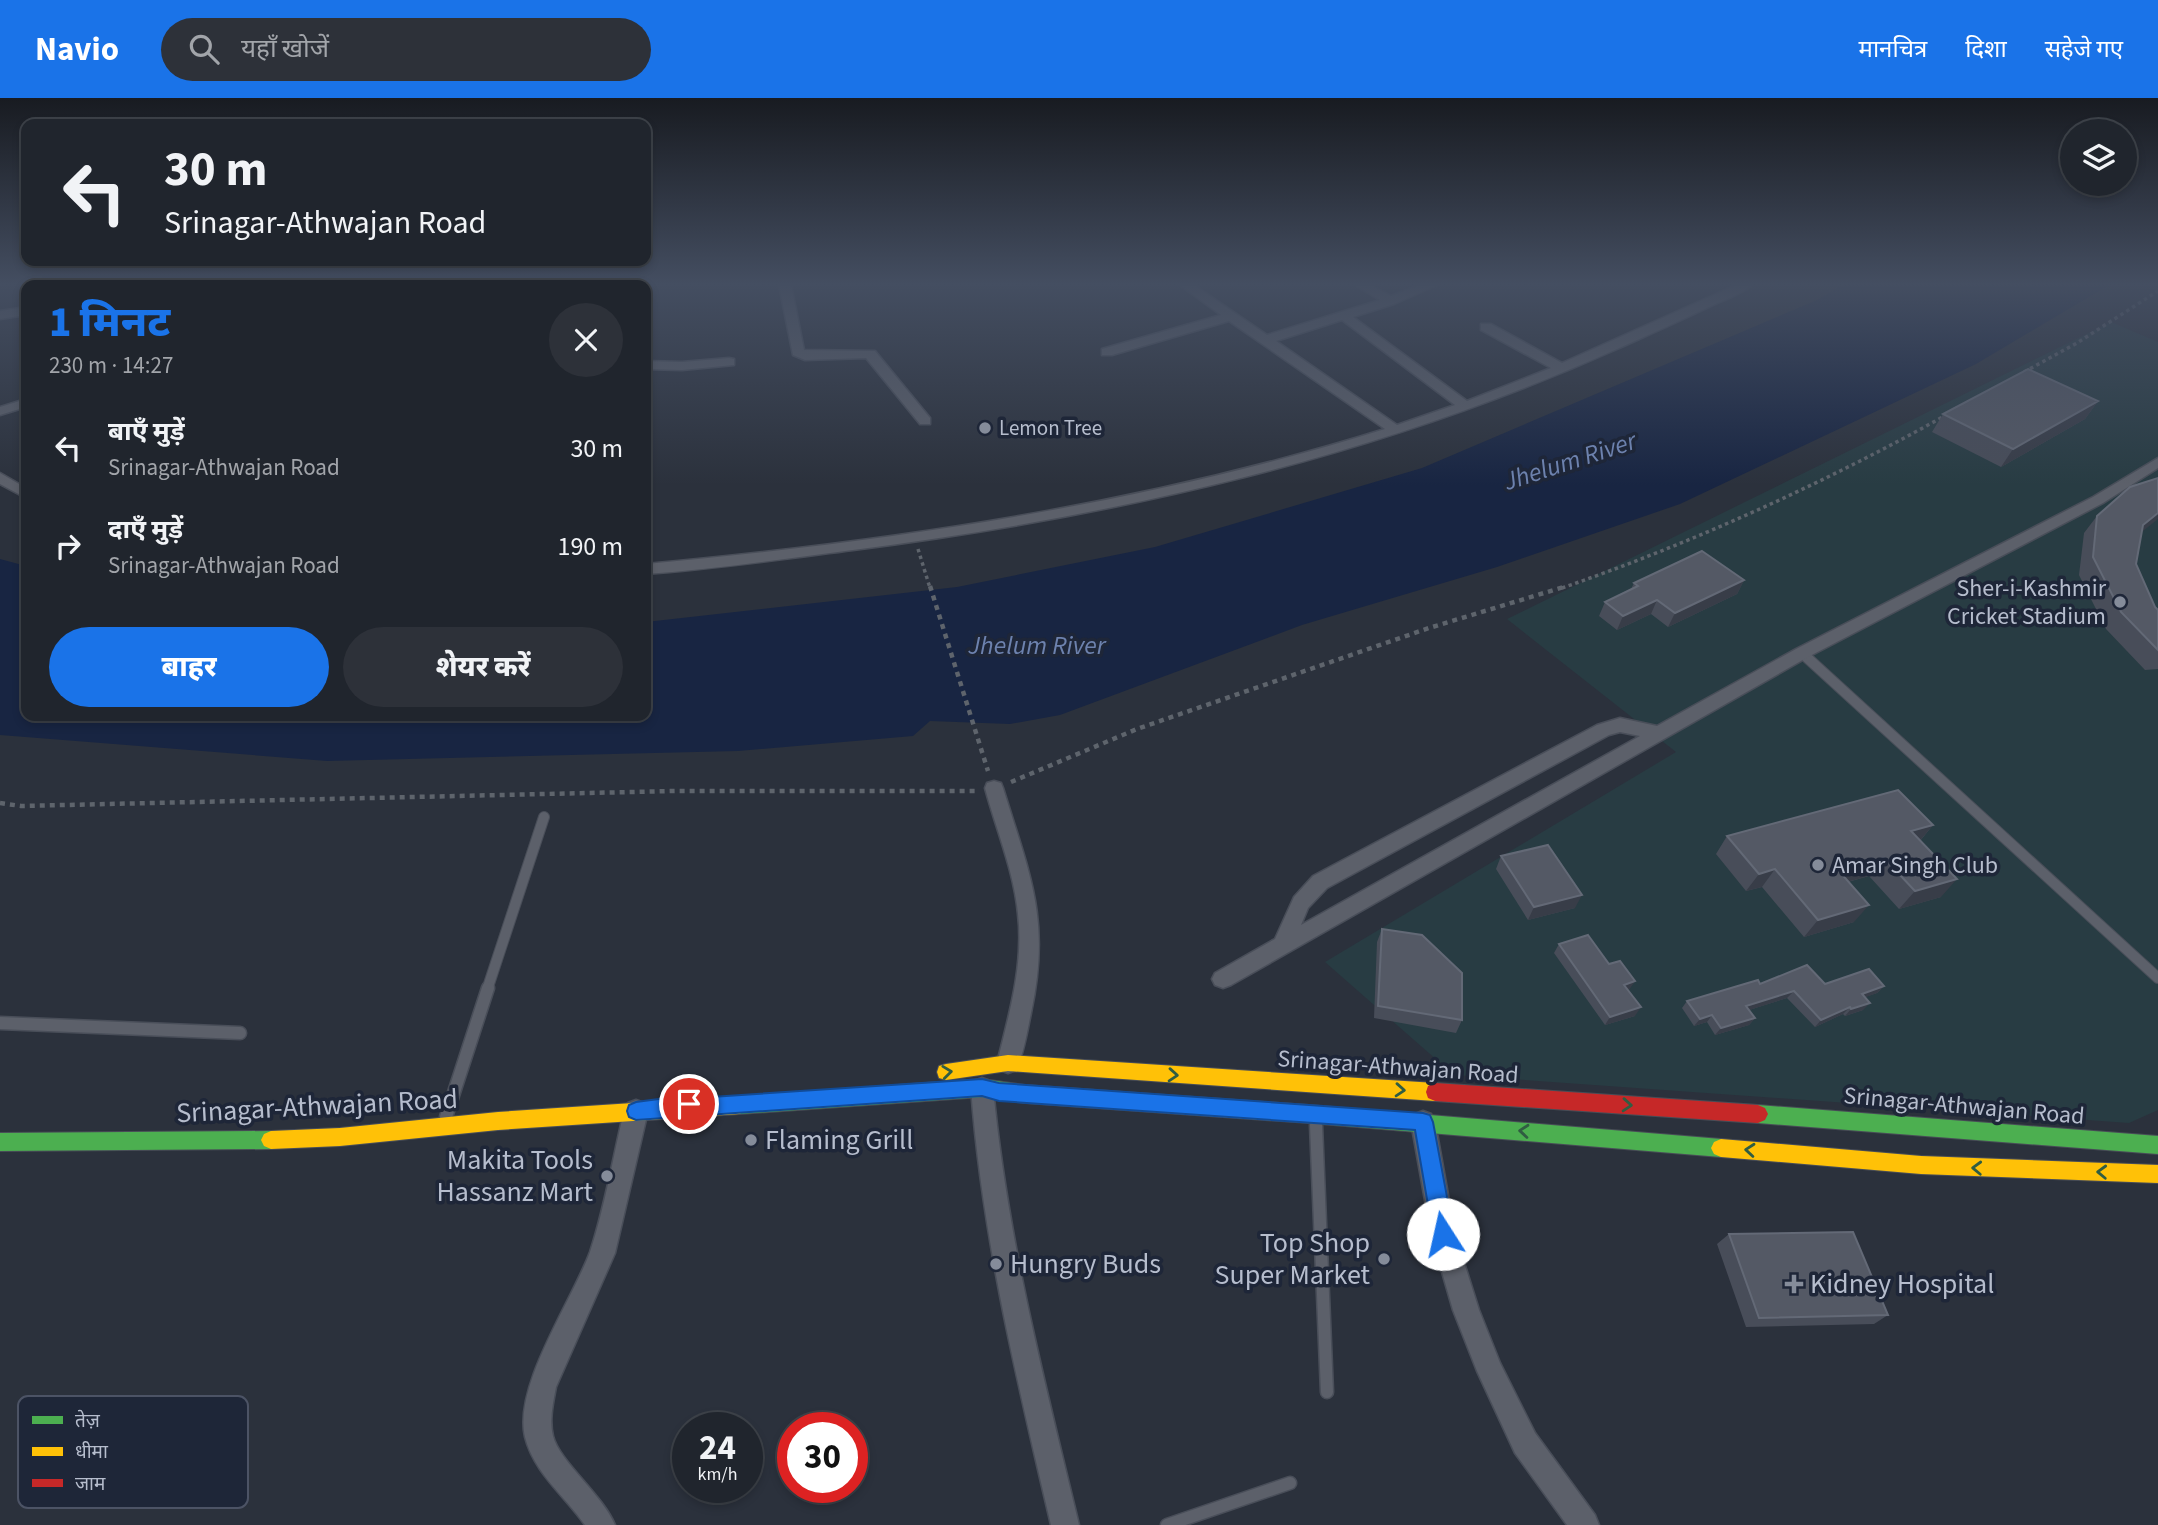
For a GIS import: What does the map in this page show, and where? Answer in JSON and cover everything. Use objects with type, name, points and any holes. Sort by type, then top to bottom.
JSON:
[{"type":"highway","name":"Srinagar-Athwajan Road","points":[[636,1111],[1008,1063],[1868,1121],[2158,1145]]},
{"type":"highway","name":"Srinagar-Athwajan Road","points":[[0,1142],[239,1141],[340,1137],[636,1111],[982,1088],[999,1092],[1423,1122],[1921,1165],[2158,1174]]},
{"type":"street","points":[[798,352],[805,356],[870,354],[925,421]]},
{"type":"street","points":[[1283,352],[1395,430]]},
{"type":"street","points":[[1392,352],[1465,407]]},
{"type":"street","points":[[1531,352],[1562,369]]},
{"type":"street","points":[[651,568],[916,538],[1060,514],[1177,490],[1395,430],[1465,407],[1601,352]]},
{"type":"street","points":[[651,365],[682,366],[729,362]]},
{"type":"street","points":[[0,411],[21,405]]},
{"type":"street","points":[[1223,979],[1802,653],[2098,500],[2158,462]]},
{"type":"street","points":[[0,477],[21,491]]},
{"type":"street","points":[[1284,945],[1295,910],[1306,893],[1320,882],[1603,730],[1620,725],[1661,734]]},
{"type":"street","points":[[990,778],[1025,894],[1030,944],[1023,1001],[1008,1063]]},
{"type":"street","points":[[982,1088],[984,1131],[997,1211],[1065,1525]]},
{"type":"street","points":[[601,1525],[544,1450],[536,1432],[537,1407],[543,1386],[602,1253],[636,1111]]},
{"type":"street","points":[[1423,1122],[1443,1234],[1466,1310],[1490,1371],[1525,1443],[1585,1525]]},
{"type":"lane","points":[[1802,653],[2158,978]]},
{"type":"lane","points":[[442,1127],[544,817]]},
{"type":"lane","points":[[0,1023],[240,1033]]},
{"type":"lane","points":[[1315,1114],[1327,1392]]},
{"type":"lane","points":[[1167,1525],[1290,1483]]},
{"type":"path","points":[[2019,375],[2061,352]]},
{"type":"path","points":[[0,803],[20,806],[675,791],[959,793],[990,778],[1429,628],[1533,598],[1640,561],[1880,452],[1950,413]]},
{"type":"path","points":[[920,558],[990,778]]},
{"type":"shaded area","points":[[2051,352],[2158,352],[2158,1110],[2129,1123],[1454,1075],[1325,962],[1676,752],[1507,619]]},
{"type":"water","name":"Jhelum River","points":[[1696,352],[1997,352],[1976,364],[1680,504],[1497,567],[1302,625],[1060,715],[1010,724],[930,721],[913,736],[738,751],[327,761],[0,735],[0,559],[21,565],[21,721],[651,721],[651,621],[957,587],[1155,547],[1422,468]]},
{"type":"building","points":[[2028,369],[2098,401],[2013,449],[1943,414]]},
{"type":"building","points":[[2158,478],[2158,513],[2143,525],[2136,564],[2158,610],[2158,650],[2121,612],[2093,557],[2097,516],[2130,487]]},
{"type":"building","points":[[1702,551],[1744,580],[1675,613],[1657,600],[1623,616],[1605,602],[1638,586],[1634,583]]},
{"type":"building","name":"Amar Singh Club","points":[[1898,790],[1933,825],[1911,831],[1957,879],[1915,891],[1884,858],[1839,871],[1869,905],[1818,920],[1775,869],[1759,874],[1727,836]]},
{"type":"building","points":[[1548,845],[1582,895],[1534,907],[1501,856]]},
{"type":"building","points":[[1382,929],[1422,935],[1462,973],[1462,1020],[1378,1006]]},
{"type":"building","points":[[1588,935],[1609,964],[1620,961],[1635,981],[1624,985],[1641,1007],[1610,1017],[1559,944]]},
{"type":"building","points":[[1807,965],[1825,984],[1869,969],[1884,986],[1862,994],[1870,1003],[1851,1009],[1850,1007],[1821,1020],[1794,991],[1746,1006],[1755,1018],[1721,1028],[1712,1015],[1700,1019],[1687,1001],[1758,980],[1760,984]]},
{"type":"building","name":"Kidney Hospital","points":[[1853,1232],[1888,1315],[1759,1318],[1729,1234]]},
{"type":"traffic: fast","points":[[739,1105],[982,1088],[1025,1094]]},
{"type":"traffic: fast","points":[[1309,1114],[1721,1148]]},
{"type":"traffic: fast","points":[[1758,1114],[2158,1145]]},
{"type":"traffic: fast","points":[[0,1142],[271,1140]]},
{"type":"traffic: slow","points":[[946,1072],[1008,1063],[1435,1092]]},
{"type":"traffic: slow","points":[[1025,1094],[1309,1114]]},
{"type":"traffic: slow","points":[[271,1140],[340,1137],[498,1121],[739,1105]]},
{"type":"traffic: slow","points":[[1721,1148],[1921,1165],[2158,1174]]},
{"type":"traffic: jam","points":[[1435,1092],[1758,1114]]},
{"type":"place","name":"Lemon Tree","points":[[985,428]]},
{"type":"place","name":"Sher-i-Kashmir Cricket Stadium","points":[[2120,602]]},
{"type":"place","name":"Amar Singh Club","points":[[1818,865]]},
{"type":"place","name":"Flaming Grill","points":[[751,1140]]},
{"type":"place","name":"Makita Tools Hassanz Mart","points":[[607,1176]]},
{"type":"place","name":"Top Shop Super Market","points":[[1384,1259]]},
{"type":"place","name":"Hungry Buds","points":[[996,1264]]},
{"type":"place","name":"Kidney Hospital","points":[[1794,1284]]},
{"type":"route","points":[[689,1104],[636,1111],[982,1088],[999,1092],[1423,1122],[1443,1234]]}]
